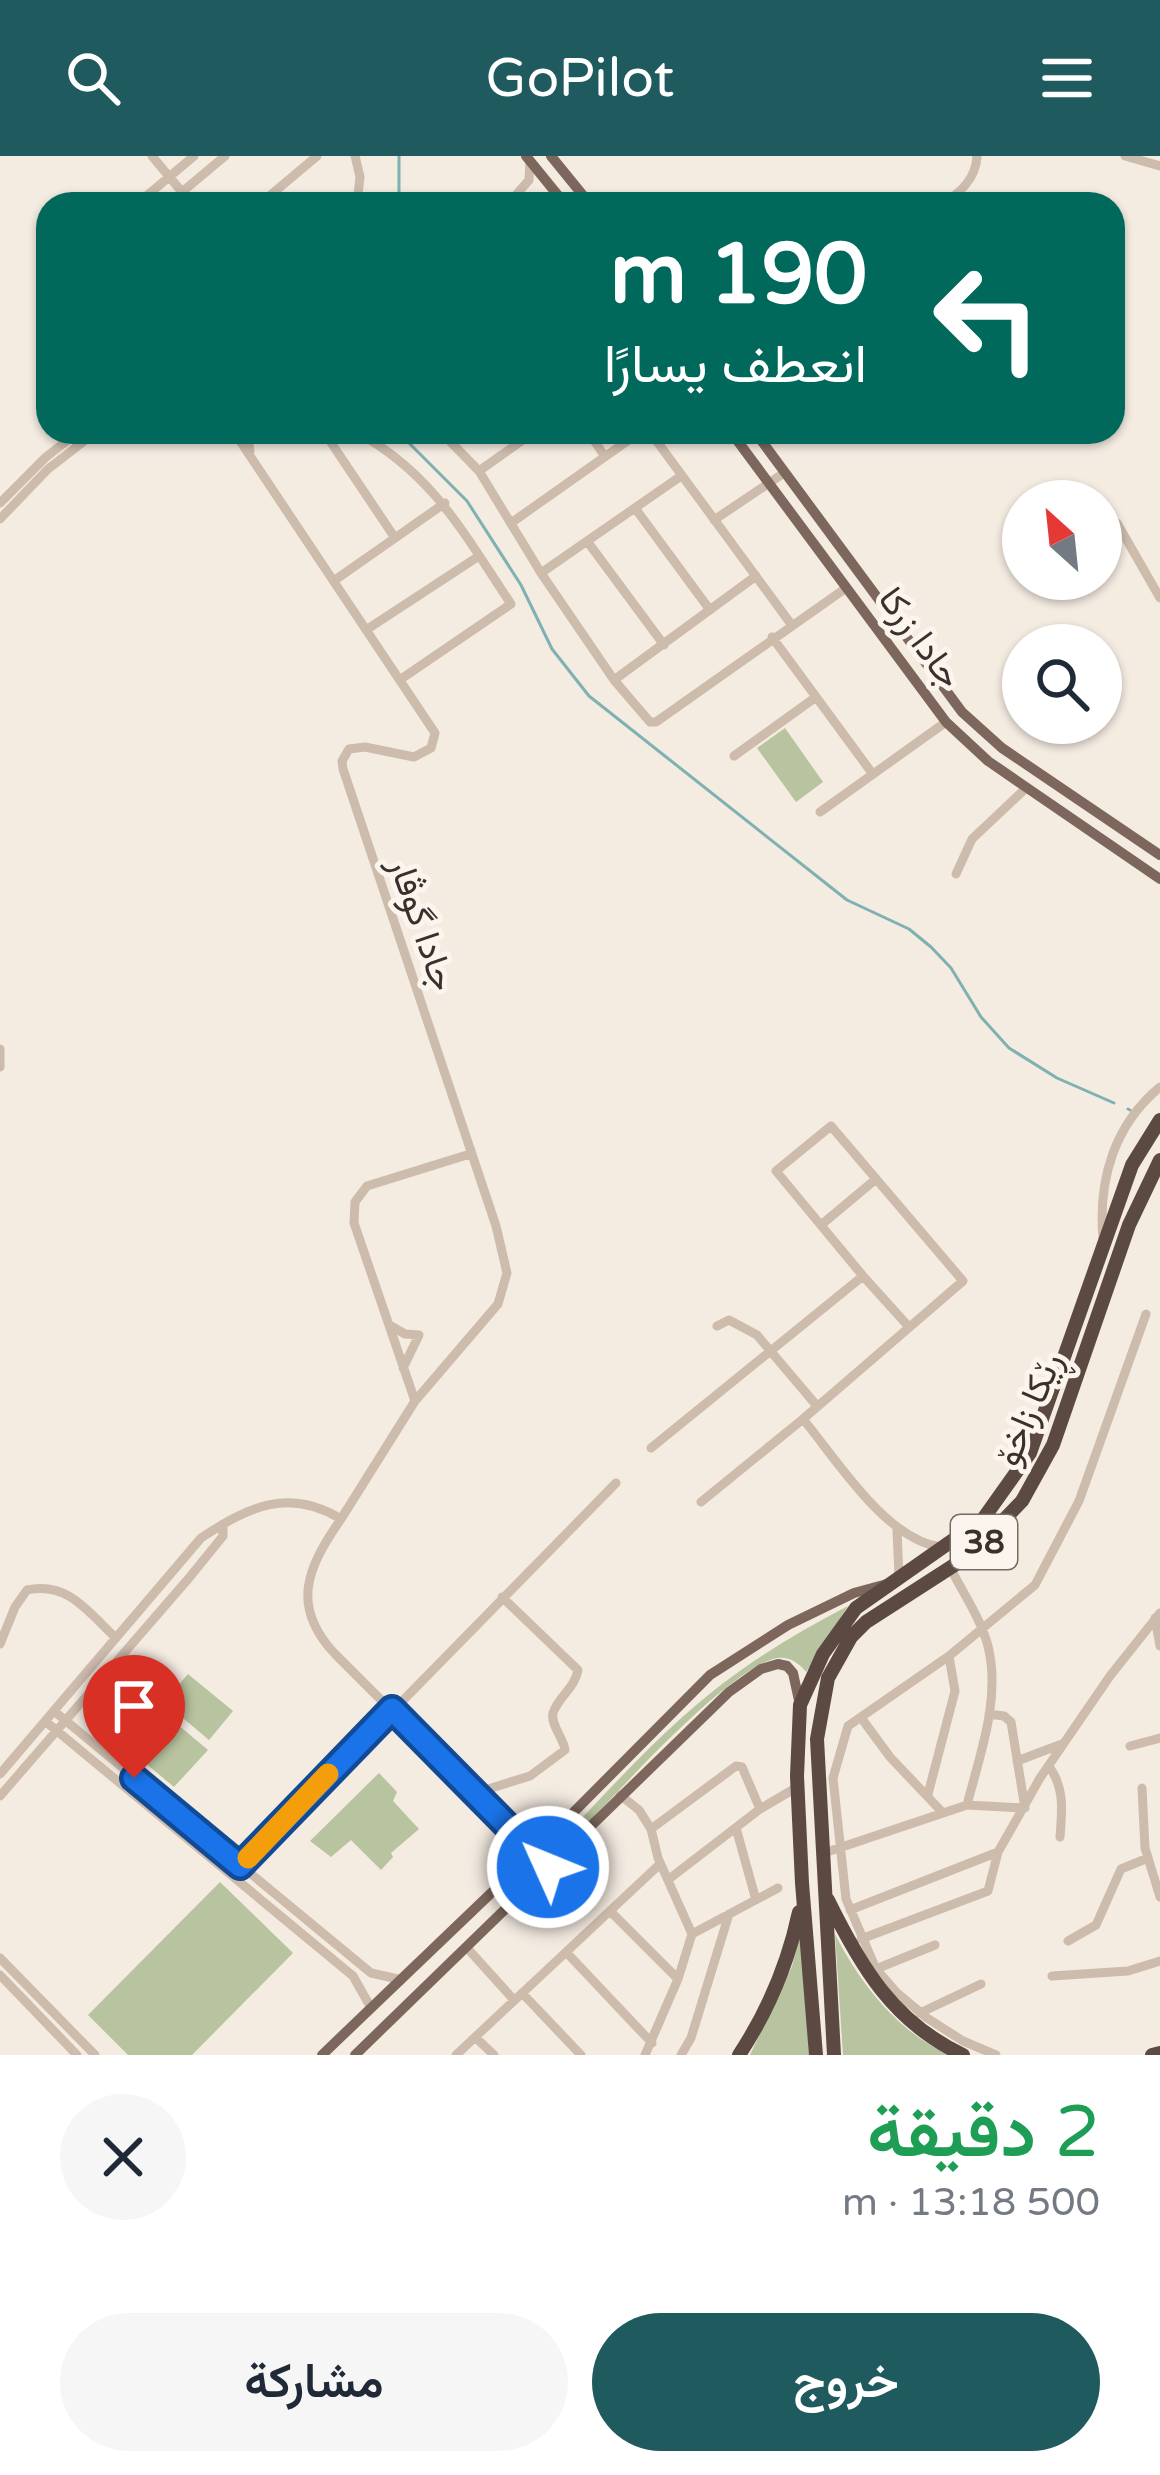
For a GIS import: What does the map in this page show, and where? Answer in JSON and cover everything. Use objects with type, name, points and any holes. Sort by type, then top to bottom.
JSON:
[{"type":"highway","name":"ڕێکا زاخۆ","points":[[802,1883],[797,1780],[800,1705],[837,1631],[856,1608],[946,1548],[1001,1499],[1030,1454],[1132,1165],[1160,1120]]},
{"type":"highway","name":"ڕێکا زاخۆ","points":[[834,2055],[818,1722],[828,1678],[850,1637],[886,1606],[951,1569],[1005,1522],[1041,1471],[1137,1205],[1160,1160]]},
{"type":"highway","points":[[1120,1198],[1137,1205]]},
{"type":"highway","points":[[799,1806],[820,1806]]},
{"type":"highway","points":[[739,2055],[761,2021],[782,1971],[802,1883]]},
{"type":"highway","points":[[802,1883],[816,2055]]},
{"type":"highway","points":[[824,1891],[853,1954],[887,2001],[921,2031],[963,2055]]},
{"type":"main road","points":[[551,156],[580,192]]},
{"type":"main road","points":[[528,158],[555,192]]},
{"type":"main road","name":"جادا زرکا","points":[[740,444],[946,722],[1025,789],[1160,879]]},
{"type":"main road","name":"جادا زرکا","points":[[763,444],[953,702],[1002,748],[1160,855]]},
{"type":"main road","name":"ڕێکا زاخۆ","points":[[322,2055],[726,1663],[806,1616],[893,1580]]},
{"type":"main road","points":[[355,2055],[729,1692],[761,1669],[778,1664],[793,1673],[800,1705]]},
{"type":"main road","points":[[422,1958],[440,1975]]},
{"type":"street","points":[[152,156],[182,192],[225,156]]},
{"type":"street","points":[[152,192],[194,156]]},
{"type":"street","points":[[274,192],[317,156]]},
{"type":"street","points":[[355,156],[358,192]]},
{"type":"street","points":[[957,192],[976,170],[977,156]]},
{"type":"street","points":[[1125,156],[1160,166]]},
{"type":"street","points":[[522,192],[530,180],[528,158]]},
{"type":"street","points":[[0,503],[63,444]]},
{"type":"street","points":[[0,519],[48,469],[80,444]]},
{"type":"street","name":"جادا گوڤار","points":[[242,444],[435,733],[431,748],[414,757],[357,746],[344,754],[343,769],[506,1262],[506,1286],[493,1312],[415,1401],[312,1569],[308,1612],[329,1648],[548,1867]]},
{"type":"street","points":[[249,444],[251,457]]},
{"type":"street","points":[[332,444],[395,538]]},
{"type":"street","points":[[377,444],[446,503],[511,604],[401,679]]},
{"type":"street","points":[[453,444],[479,471],[541,573],[614,680],[650,722],[846,588]]},
{"type":"street","points":[[479,471],[510,444]]},
{"type":"street","points":[[596,444],[604,455]]},
{"type":"street","points":[[511,523],[621,444]]},
{"type":"street","points":[[658,444],[790,624]]},
{"type":"street","points":[[714,520],[784,473]]},
{"type":"street","points":[[541,573],[681,476]]},
{"type":"street","points":[[335,580],[446,503]]},
{"type":"street","points":[[635,508],[710,610]]},
{"type":"street","points":[[1122,532],[1160,598]]},
{"type":"street","points":[[587,541],[664,646]]},
{"type":"street","points":[[366,630],[478,556]]},
{"type":"street","points":[[614,680],[756,575]]},
{"type":"street","points":[[772,637],[872,773]]},
{"type":"street","points":[[734,756],[817,697]]},
{"type":"street","points":[[820,812],[946,722]]},
{"type":"street","points":[[956,874],[977,833],[1025,789]]},
{"type":"street","points":[[0,1049],[0,1067]]},
{"type":"street","points":[[1104,1247],[1101,1203],[1110,1158],[1128,1120],[1160,1088]]},
{"type":"street","points":[[701,1502],[803,1419],[817,1406],[909,1327],[962,1281],[831,1126],[776,1171],[909,1327]]},
{"type":"street","points":[[415,1401],[354,1223],[355,1202],[367,1186],[471,1150]]},
{"type":"street","points":[[821,1225],[876,1179]]},
{"type":"street","points":[[651,1448],[863,1276]]},
{"type":"street","points":[[996,2055],[950,2034],[920,2013],[876,1969],[850,1910],[838,1850],[832,1778],[848,1726],[1018,1602],[1049,1563],[1079,1501],[1146,1315]]},
{"type":"street","points":[[717,1326],[729,1320],[742,1324],[772,1351],[817,1406]]},
{"type":"street","points":[[387,1323],[405,1334],[419,1335],[403,1368]]},
{"type":"street","points":[[803,1419],[897,1529],[921,1543],[946,1548]]},
{"type":"street","points":[[232,1875],[616,1483]]},
{"type":"street","points":[[0,1796],[116,1638],[200,1538],[278,1501],[304,1503],[341,1519]]},
{"type":"street","points":[[58,1715],[200,1564],[223,1536],[223,1524]]},
{"type":"street","points":[[893,1580],[901,1560],[897,1529]]},
{"type":"street","points":[[951,1569],[989,1649],[989,1714],[967,1805]]},
{"type":"street","points":[[0,1644],[15,1607],[28,1590],[49,1586],[70,1596],[116,1638]]},
{"type":"street","points":[[479,1798],[488,1789],[530,1776],[565,1750],[552,1720],[577,1680],[578,1670],[502,1597]]},
{"type":"street","points":[[1158,1615],[1160,1646]]},
{"type":"street","points":[[860,1939],[988,1891],[998,1852],[1048,1766],[1158,1615]]},
{"type":"street","points":[[928,1794],[955,1691],[949,1656]]},
{"type":"street","points":[[989,1714],[1008,1718],[1025,1808]]},
{"type":"street","points":[[58,1715],[361,1965],[380,1976],[398,1978]]},
{"type":"street","points":[[862,1719],[890,1757],[944,1813]]},
{"type":"street","points":[[0,1774],[50,1725]]},
{"type":"street","points":[[50,1725],[353,1976],[370,2006]]},
{"type":"street","points":[[1130,1746],[1160,1738]]},
{"type":"street","points":[[1017,1761],[1064,1744]]},
{"type":"street","points":[[651,1829],[736,1766],[742,1767],[760,1809]]},
{"type":"street","points":[[1048,1766],[1059,1780],[1063,1798],[1060,1837]]},
{"type":"street","points":[[669,1879],[760,1809],[794,1789],[797,1780]]},
{"type":"street","points":[[1142,1788],[1148,1858],[1160,1897]]},
{"type":"street","points":[[620,1795],[639,1810],[651,1829],[660,1864],[692,1934],[645,2055]]},
{"type":"street","points":[[821,1854],[967,1805],[1025,1808]]},
{"type":"street","points":[[736,1828],[756,1900]]},
{"type":"street","points":[[850,1910],[998,1852]]},
{"type":"street","points":[[1068,1941],[1096,1924],[1121,1870],[1148,1858]]},
{"type":"street","points":[[456,2055],[660,1864]]},
{"type":"street","points":[[692,1934],[778,1888]]},
{"type":"street","points":[[610,1911],[678,1979]]},
{"type":"street","points":[[681,2055],[691,2038],[729,1914]]},
{"type":"street","points":[[876,1969],[935,1945]]},
{"type":"street","points":[[468,1949],[580,2055]]},
{"type":"street","points":[[566,1952],[652,2043]]},
{"type":"street","points":[[0,1958],[95,2055]]},
{"type":"street","points":[[1052,1976],[1128,1971],[1160,1961]]},
{"type":"street","points":[[353,1976],[361,1965]]},
{"type":"street","points":[[0,1975],[77,2055]]},
{"type":"street","points":[[920,2013],[981,1984]]},
{"type":"street","points":[[475,2037],[494,2055]]},
{"type":"green space","points":[[785,728],[823,782],[796,802],[757,748]]},
{"type":"green space","points":[[848,1606],[806,1672],[783,1658],[749,1671],[658,1750],[551,1863],[544,1858],[698,1703],[767,1652]]},
{"type":"green space","points":[[188,1674],[233,1711],[209,1740],[164,1702]]},
{"type":"green space","points":[[158,1708],[208,1750],[174,1787],[126,1747]]},
{"type":"green space","points":[[379,1773],[397,1792],[393,1801],[419,1829],[391,1853],[393,1857],[381,1870],[351,1840],[331,1857],[310,1841]]},
{"type":"green space","points":[[220,1882],[293,1953],[192,2055],[128,2055],[88,2015]]},
{"type":"green space","points":[[802,1928],[809,2055],[750,2055],[792,1966]]},
{"type":"green space","points":[[835,1934],[856,1970],[897,2020],[950,2055],[843,2055]]},
{"type":"waterway","points":[[399,156],[399,192]]},
{"type":"waterway","points":[[410,444],[467,501],[521,585],[552,649],[589,696],[847,900],[909,929],[931,947],[1009,1048],[1057,1078],[1114,1103]]},
{"type":"slow traffic","points":[[248,1858],[328,1774]]},
{"type":"route","points":[[134,1778],[240,1866],[392,1709],[548,1867]]}]
